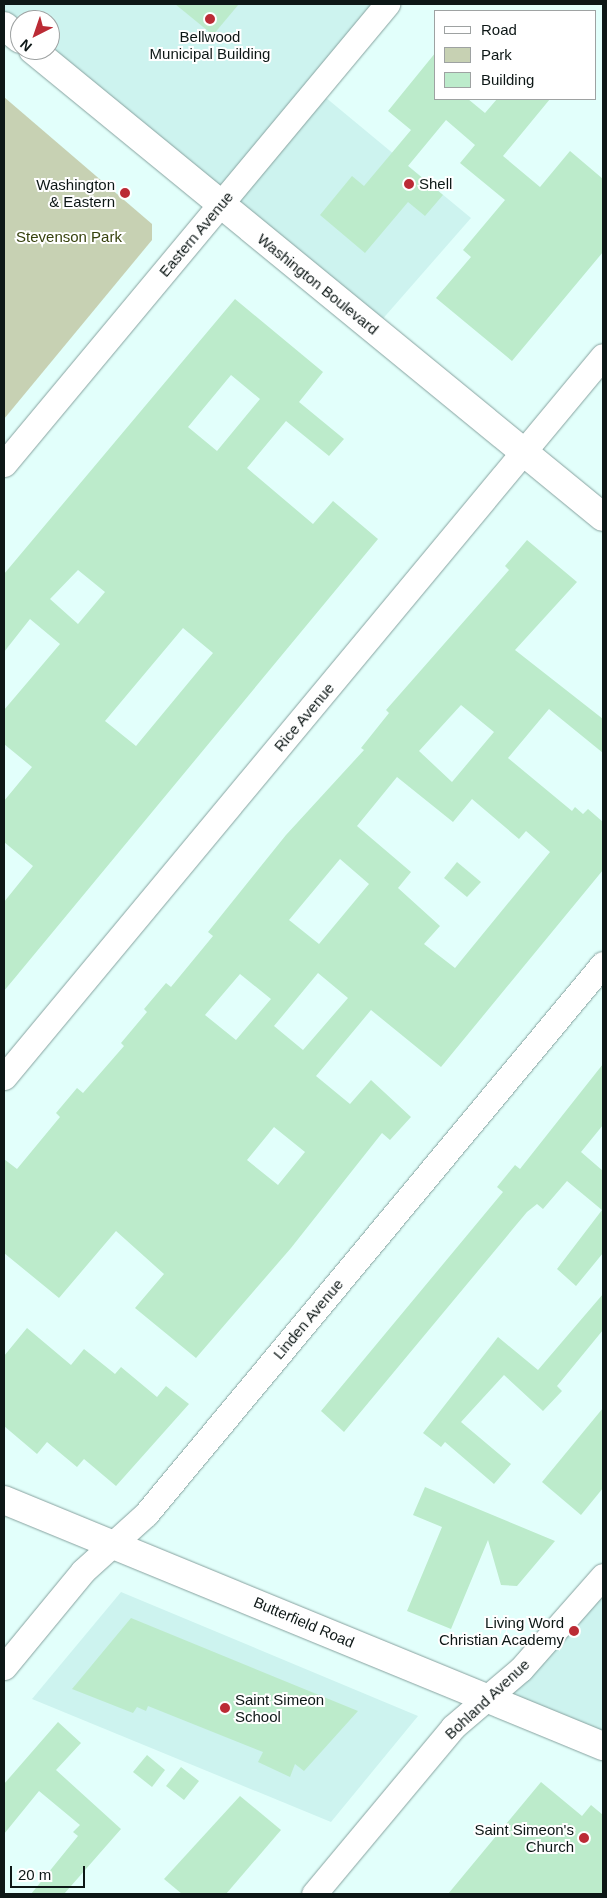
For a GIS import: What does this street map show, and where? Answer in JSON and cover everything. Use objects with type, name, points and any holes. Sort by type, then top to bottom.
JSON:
[{"type":"street","name":"Eastern Avenue","points":[[4,464],[387,4]]},
{"type":"street","name":"Washington Boulevard","points":[[45,60],[603,517]]},
{"type":"street","name":"Rice Avenue","points":[[4,1077],[603,356]]},
{"type":"street","name":"Linden Avenue","points":[[4,1667],[83,1572],[146,1514],[603,964]]},
{"type":"street","name":"Butterfield Road","points":[[4,1500],[114,1543],[603,1746]]},
{"type":"street","name":"Bohland Avenue","points":[[314,1894],[454,1727],[522,1669],[603,1576]]},
{"type":"shaded area","points":[[4,4],[376,4],[215,198],[60,59],[60,10],[10,10],[10,29],[4,24]]},
{"type":"shaded area","points":[[319,92],[471,218],[373,330],[223,209]]},
{"type":"shaded area","name":"Living Word Christian Academy","points":[[603,1568],[603,1741],[487,1693]]},
{"type":"shaded area","name":"Saint Simeon School","points":[[121,1592],[418,1716],[331,1822],[32,1699]]},
{"type":"green space","name":"Stevenson Park","points":[[4,97],[152,224],[152,240],[4,419]]},
{"type":"building","name":"Bellwood Municipal Building","points":[[175,4],[239,4],[213,35]]},
{"type":"building","points":[[434,54],[434,100],[469,100],[485,113],[496,100],[549,100],[503,156],[540,187],[570,151],[603,179],[603,252],[512,361],[436,298],[471,257],[463,250],[505,200],[460,163],[475,145],[446,120],[408,166],[443,195],[425,216],[408,202],[365,253],[320,215],[352,176],[364,186],[411,130],[388,111]]},
{"type":"building","points":[[235,299],[323,372],[299,402],[344,439],[329,456],[286,421],[247,468],[313,524],[333,501],[378,539],[4,991],[4,902],[33,866],[4,842],[4,801],[32,767],[4,744],[4,710],[60,644],[30,619],[4,652],[4,574]],"holes":[[[231,375],[260,399],[217,451],[188,427]],[[78,570],[105,592],[78,624],[50,599]],[[183,628],[213,653],[136,746],[105,721]]]},
{"type":"building","points":[[527,540],[577,582],[515,650],[603,719],[603,753],[549,709],[508,758],[572,811],[575,807],[583,814],[588,809],[603,822],[603,870],[441,1067],[371,1010],[316,1076],[350,1104],[371,1080],[411,1117],[390,1140],[382,1133],[291,1248],[196,1358],[135,1308],[164,1274],[116,1231],[59,1298],[4,1253],[4,1159],[17,1169],[60,1117],[56,1113],[77,1088],[83,1093],[124,1046],[121,1043],[147,1012],[144,1009],[166,983],[171,987],[213,936],[208,932],[286,835],[364,750],[361,748],[389,713],[386,710],[509,570],[505,566]],"holes":[[[461,705],[494,732],[452,782],[419,751]],[[397,777],[453,822],[472,799],[519,839],[526,831],[550,852],[455,968],[424,944],[440,926],[398,888],[411,872],[357,826]],[[340,859],[369,884],[319,944],[289,920]],[[318,973],[348,998],[303,1050],[274,1026]],[[240,974],[271,999],[236,1040],[205,1015]],[[274,1127],[305,1152],[278,1185],[247,1160]]]},
{"type":"building","points":[[457,862],[481,882],[467,897],[444,878]]},
{"type":"building","points":[[603,1064],[603,1125],[581,1152],[603,1171],[603,1253],[576,1286],[557,1269],[602,1210],[567,1181],[543,1209],[537,1204],[527,1212],[344,1432],[321,1411],[503,1192],[497,1187],[515,1165],[520,1169]]},
{"type":"building","points":[[603,1294],[603,1330],[557,1386],[562,1391],[543,1411],[504,1375],[461,1422],[511,1464],[494,1484],[445,1442],[441,1447],[423,1433],[498,1337],[538,1370]]},
{"type":"building","points":[[27,1328],[71,1365],[84,1349],[115,1374],[121,1367],[157,1397],[166,1386],[189,1404],[116,1486],[84,1459],[77,1467],[47,1442],[37,1454],[4,1426],[4,1356]]},
{"type":"building","points":[[603,1408],[603,1488],[581,1515],[542,1482]]},
{"type":"building","points":[[425,1487],[555,1541],[517,1586],[501,1585],[488,1540],[451,1629],[407,1611],[442,1527],[413,1515]]},
{"type":"building","points":[[131,1618],[358,1711],[304,1771],[295,1764],[290,1777],[258,1762],[263,1752],[148,1706],[146,1711],[137,1707],[133,1713],[72,1689]]},
{"type":"building","points":[[58,1722],[81,1743],[56,1770],[121,1829],[64,1894],[31,1894],[78,1836],[73,1832],[80,1825],[39,1791],[4,1834],[4,1784]]},
{"type":"building","points":[[147,1755],[165,1770],[152,1787],[133,1772]]},
{"type":"building","points":[[181,1767],[199,1781],[184,1800],[166,1786]]},
{"type":"building","points":[[541,1782],[582,1816],[591,1805],[603,1815],[603,1894],[448,1894]]},
{"type":"building","points":[[240,1796],[281,1830],[226,1894],[182,1894],[164,1879]]},
{"type":"place","name":"Bellwood Municipal Building","points":[[210,19]]},
{"type":"place","name":"Shell","points":[[409,184]]},
{"type":"place","name":"Washington & Eastern","points":[[125,193]]},
{"type":"place","name":"Living Word Christian Academy","points":[[574,1631]]},
{"type":"place","name":"Saint Simeon School","points":[[225,1708]]},
{"type":"place","name":"Saint Simeon's Church","points":[[584,1838]]}]
